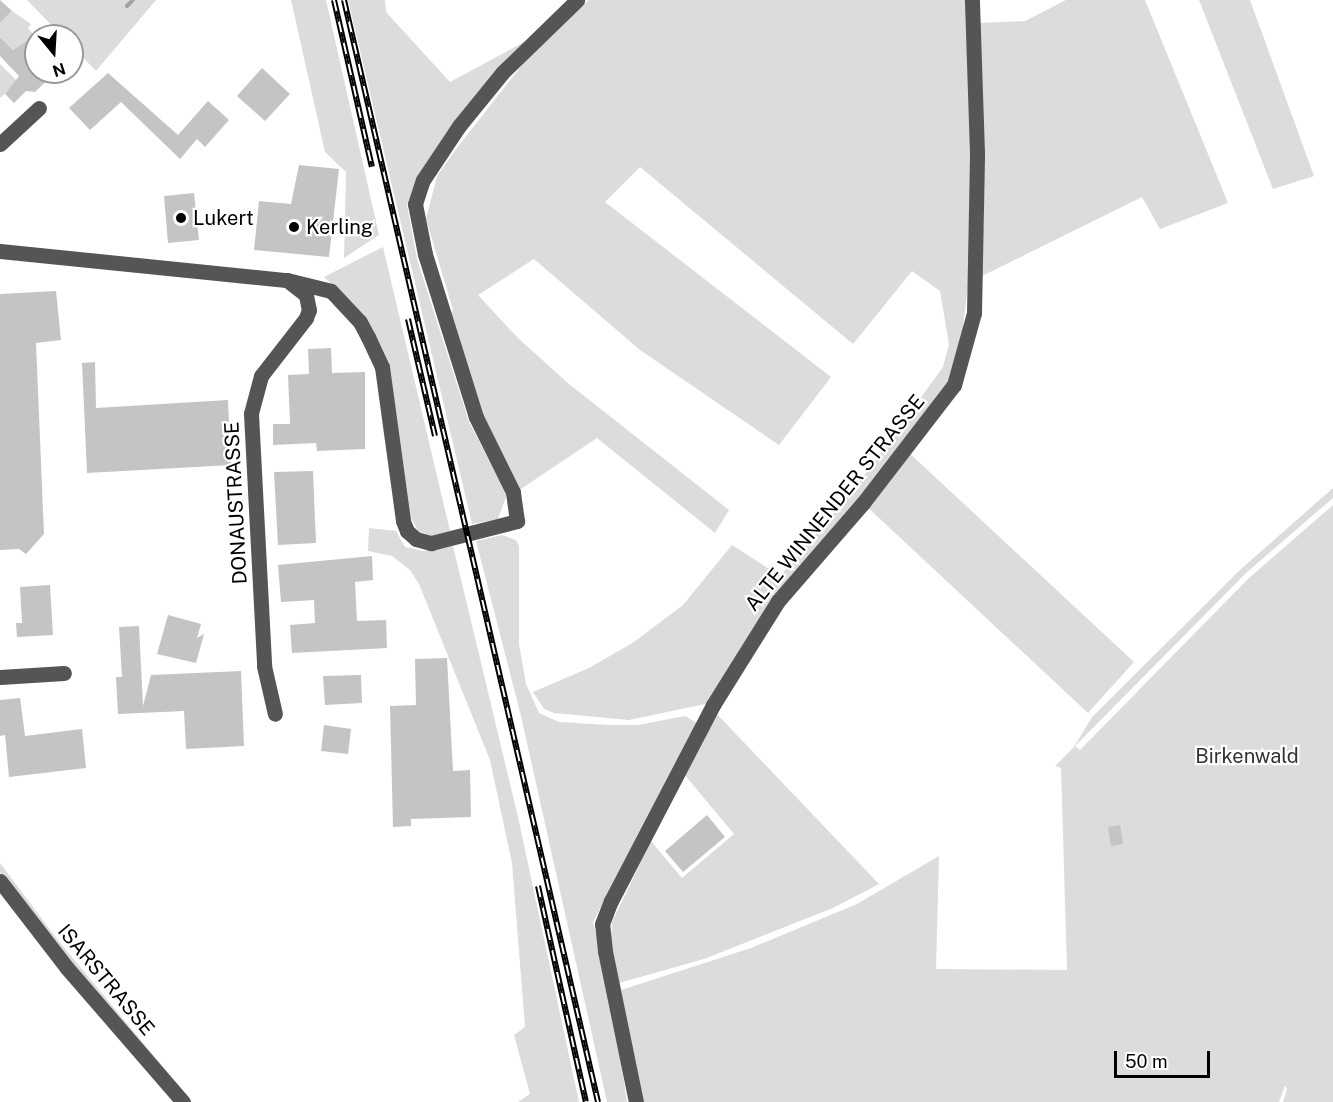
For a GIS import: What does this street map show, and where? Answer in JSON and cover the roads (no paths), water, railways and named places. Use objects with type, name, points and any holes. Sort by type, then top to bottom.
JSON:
[{"type":"street","points":[[0,251],[287,280],[331,291],[360,322],[382,367],[403,521],[416,539],[431,543],[518,521],[517,506],[476,417],[425,254],[415,204],[423,180],[459,126],[502,73],[577,0]]},
{"type":"street","name":"ALTE WINNENDER STRASSE","points":[[636,1102],[605,951],[602,924],[610,901],[713,705],[778,601],[863,503],[954,385],[974,313],[977,153],[972,0]]},
{"type":"street","points":[[0,144],[39,108]]},
{"type":"street","name":"DONAUSTRASSE","points":[[275,714],[264,666],[251,414],[261,376],[309,310],[306,295],[287,280]]},
{"type":"street","points":[[0,677],[64,673]]},
{"type":"street","name":"ISARSTRASSE","points":[[0,881],[67,968],[183,1102]]},
{"type":"waterway","points":[[127,6],[133,0]]},
{"type":"railway","points":[[334,0],[372,167]]},
{"type":"railway","points":[[344,0],[598,1102]]},
{"type":"railway","points":[[408,319],[435,436]]},
{"type":"railway","points":[[538,886],[586,1102]]},
{"type":"place","name":"Lukert","points":[[181,218]]},
{"type":"place","name":"Kerling","points":[[294,227]]},
{"type":"park label","name":"Birkenwald","points":[[1247,756]]}]
